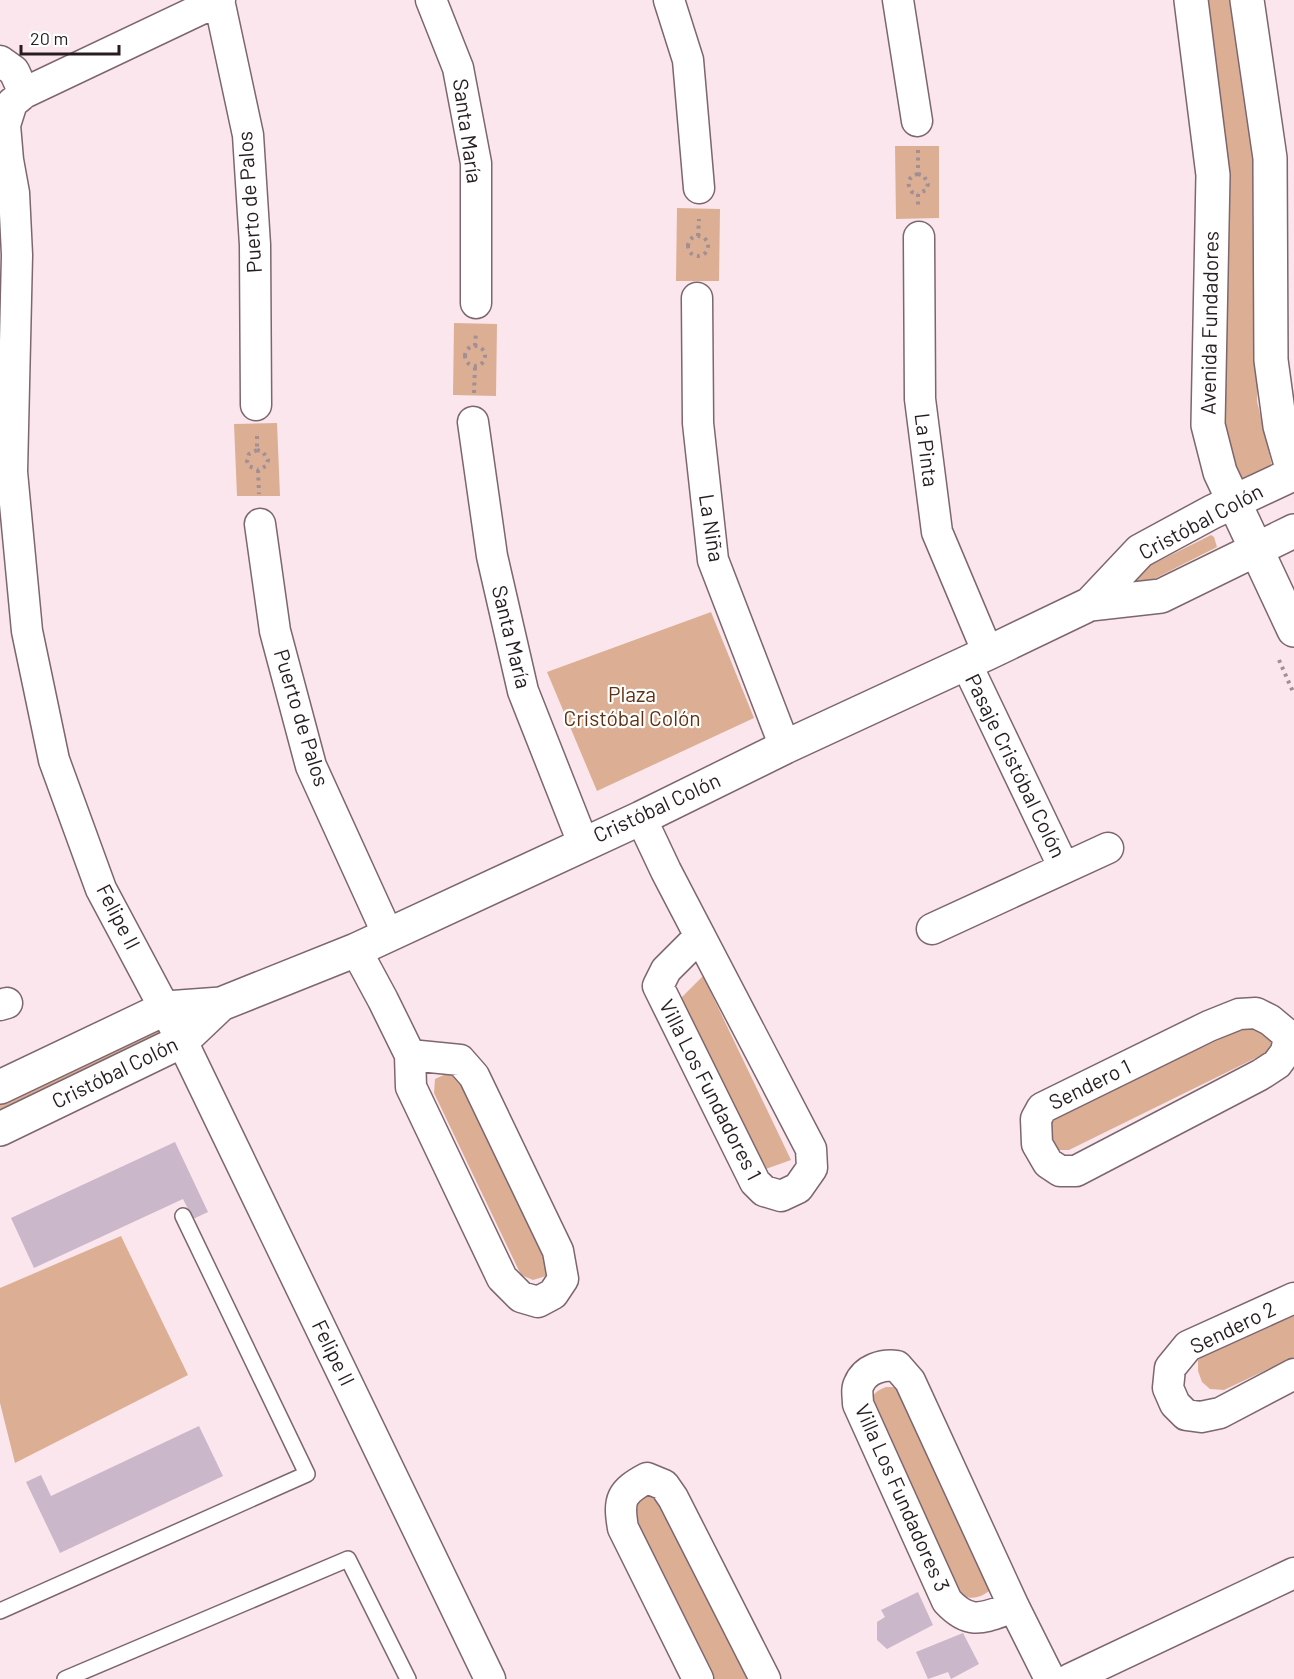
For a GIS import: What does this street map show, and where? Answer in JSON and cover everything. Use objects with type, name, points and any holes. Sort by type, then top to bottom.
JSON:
[{"type":"street","points":[[0,61],[14,71],[24,93],[219,0]]},
{"type":"street","name":"Puerto de Palos","points":[[219,0],[248,135],[255,244],[256,405]]},
{"type":"street","name":"Santa María","points":[[431,0],[458,68],[476,163],[476,303]]},
{"type":"street","points":[[669,0],[688,60],[699,188]]},
{"type":"street","points":[[898,0],[917,121]]},
{"type":"street","name":"Avenida Fundadores","points":[[1191,0],[1213,175],[1208,425],[1220,472],[1294,630]]},
{"type":"street","points":[[1248,0],[1270,158],[1272,360],[1280,426],[1294,475]]},
{"type":"street","name":"Felipe II","points":[[24,93],[12,103],[5,125],[14,193],[17,255],[12,472],[27,631],[54,760],[101,889],[166,1008],[490,1679]]},
{"type":"street","name":"La Pinta","points":[[919,237],[920,399],[937,532],[977,658]]},
{"type":"street","name":"La Niña","points":[[698,298],[698,423],[713,560],[785,747]]},
{"type":"street","name":"Santa María","points":[[473,422],[492,556],[523,692],[583,843]]},
{"type":"street","name":"Cristóbal Colón","points":[[1090,604],[1140,550],[1233,502],[1294,475]]},
{"type":"street","name":"Puerto de Palos","points":[[260,524],[274,631],[311,766],[388,935]]},
{"type":"street","name":"Cristóbal Colón","points":[[0,1088],[166,1008],[221,1004],[356,950],[641,818],[785,747],[1090,604],[1161,596],[1294,531]]},
{"type":"street","name":"Pasaje Cristóbal Colón","points":[[977,658],[1064,868]]},
{"type":"street","name":"Villa Los Fundadores 1","points":[[641,818],[811,1149],[812,1168],[798,1188],[781,1196],[764,1191],[755,1182],[658,986],[666,970],[700,936]]},
{"type":"street","name":"Pasaje Cristóbal Colón","points":[[932,929],[1108,848]]},
{"type":"street","points":[[356,950],[410,1055],[411,1087],[502,1278],[521,1297],[538,1302],[553,1294],[563,1279],[558,1251],[474,1076],[460,1060],[410,1055]]},
{"type":"street","name":"Cristóbal Colón","points":[[0,1129],[182,1041],[221,1004]]},
{"type":"street","name":"Sendero 1","points":[[1256,1013],[1291,1035],[1286,1052],[1277,1064],[1268,1070],[1076,1171],[1060,1171],[1048,1163],[1037,1144],[1036,1119],[1042,1108],[1209,1026],[1239,1014],[1256,1013]]},
{"type":"street","name":"Sendero 2","points":[[1294,1298],[1188,1347],[1170,1368],[1168,1388],[1175,1404],[1186,1415],[1201,1417],[1220,1413],[1294,1374]]},
{"type":"street","name":"Villa Los Fundadores 3","points":[[1014,1607],[984,1617],[969,1617],[957,1611],[947,1601],[858,1404],[858,1386],[865,1374],[886,1364],[897,1366],[910,1381],[1014,1607],[1050,1679]]},
{"type":"street","points":[[698,1679],[623,1528],[620,1511],[623,1498],[630,1487],[647,1478],[664,1485],[673,1498],[765,1679]]},
{"type":"street","points":[[1070,1679],[1294,1573]]},
{"type":"lane","points":[[0,1611],[307,1474],[183,1216]]},
{"type":"lane","points":[[65,1679],[348,1559],[408,1679]]},
{"type":"path","points":[[918,174],[924,176],[928,184],[924,192],[918,194],[912,192],[908,181],[912,176],[918,174]]},
{"type":"path","points":[[698,236],[704,238],[708,246],[704,255],[698,256],[692,254],[688,248],[692,238],[698,236]]},
{"type":"path","points":[[478,347],[484,351],[484,360],[481,365],[475,367],[468,364],[465,354],[469,348],[478,347]]},
{"type":"path","points":[[257,450],[263,452],[268,460],[266,466],[258,470],[249,466],[247,461],[249,454],[257,450]]},
{"type":"green space","points":[[1201,0],[1236,0],[1261,172],[1257,401],[1272,466],[1249,479],[1237,478],[1221,421]]},
{"type":"green space","points":[[895,146],[939,146],[939,218],[896,219]]},
{"type":"green space","points":[[677,208],[720,209],[719,281],[676,281]]},
{"type":"green space","points":[[454,323],[497,324],[496,396],[453,395]]},
{"type":"green space","points":[[277,423],[280,496],[237,496],[234,424]]},
{"type":"green space","points":[[1211,535],[1217,547],[1148,582],[1120,590],[1141,570]]},
{"type":"green space","name":"Plaza Cristóbal Colón","points":[[711,612],[754,718],[597,791],[547,672]]},
{"type":"green space","points":[[703,976],[791,1160],[763,1170],[678,1001]]},
{"type":"green space","points":[[1257,1022],[1273,1042],[1270,1051],[1069,1150],[1052,1148],[1045,1128],[1054,1116]]},
{"type":"green space","points":[[157,1027],[161,1033],[0,1118],[0,1098]]},
{"type":"green space","points":[[448,1073],[460,1075],[549,1264],[546,1276],[533,1280],[521,1275],[434,1093],[435,1079]]},
{"type":"green space","points":[[121,1236],[188,1375],[15,1463],[0,1403],[0,1288]]},
{"type":"green space","points":[[1294,1311],[1294,1357],[1224,1390],[1210,1389],[1202,1382],[1198,1371],[1198,1360],[1204,1353]]},
{"type":"green space","points":[[886,1387],[898,1389],[992,1589],[976,1598],[967,1597],[959,1591],[869,1412],[873,1396]]},
{"type":"green space","points":[[644,1492],[657,1494],[751,1679],[709,1679],[627,1517]]},
{"type":"building","points":[[175,1142],[208,1212],[193,1219],[183,1199],[34,1268],[11,1218]]},
{"type":"building","points":[[199,1426],[223,1476],[60,1553],[26,1482],[41,1475],[51,1496]]},
{"type":"building","points":[[918,1592],[933,1625],[887,1649],[877,1640],[877,1622],[885,1617],[881,1610]]},
{"type":"building","points":[[963,1633],[979,1664],[951,1679],[948,1672],[928,1679],[916,1652]]}]
